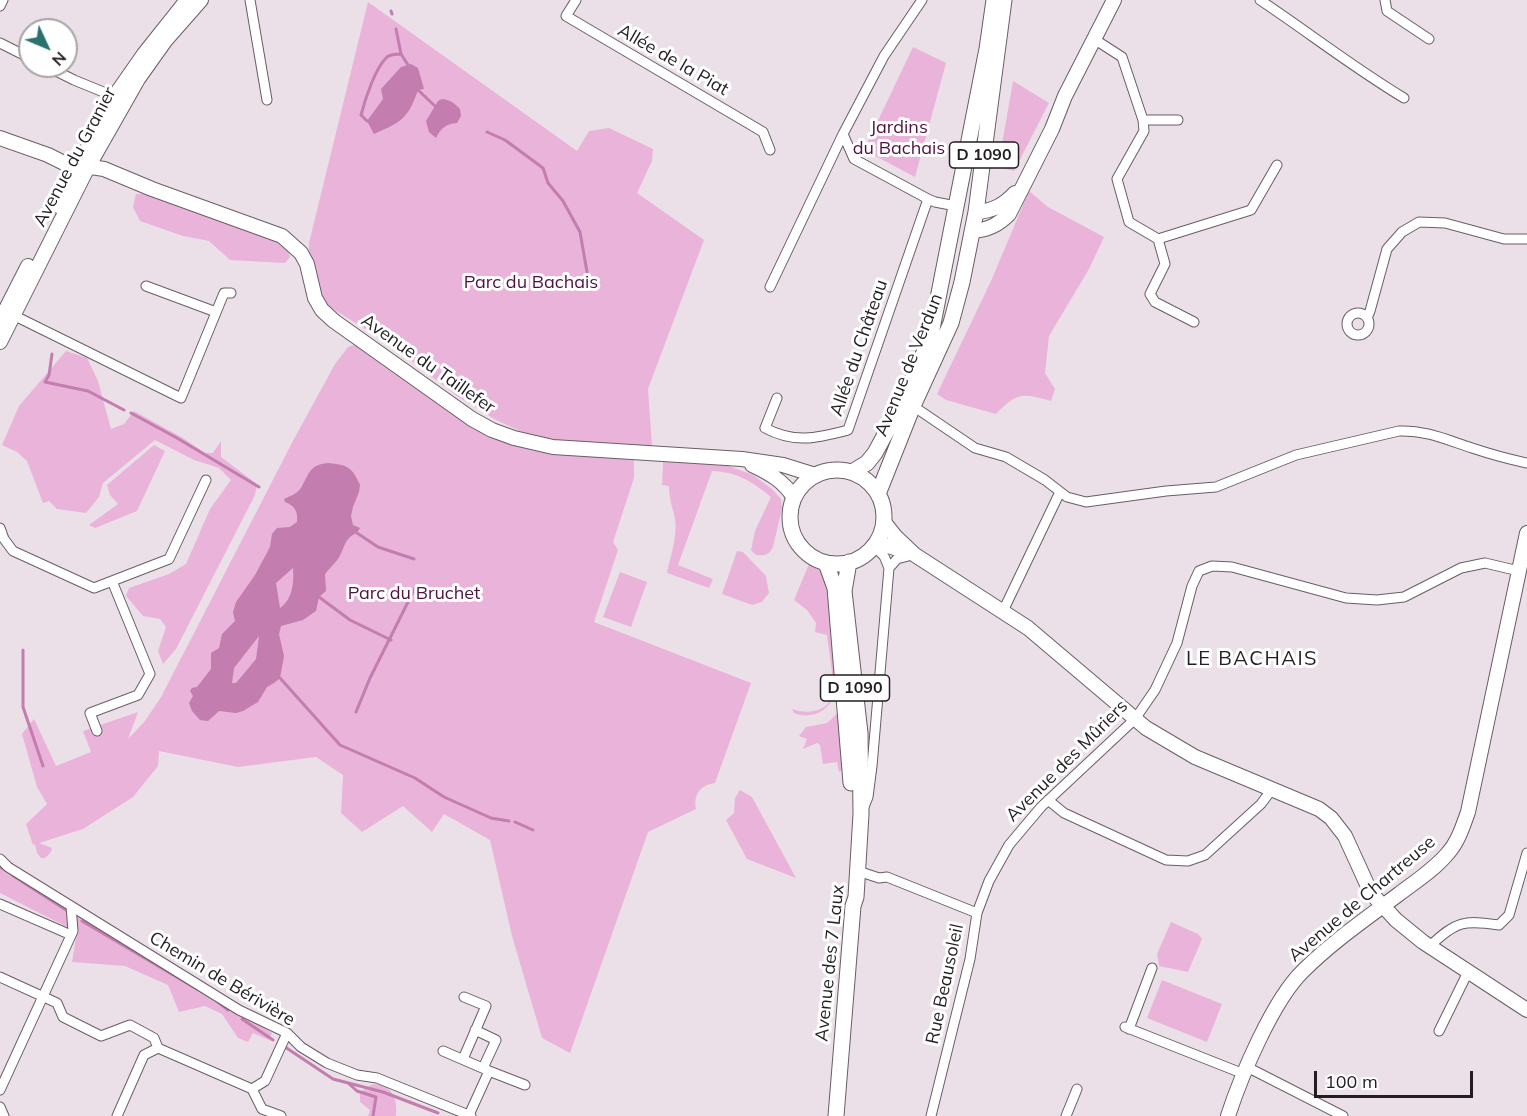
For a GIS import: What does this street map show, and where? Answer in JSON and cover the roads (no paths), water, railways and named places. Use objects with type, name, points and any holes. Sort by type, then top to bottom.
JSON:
[{"type":"main road","name":"Avenue de Verdun","points":[[852,472],[867,463],[875,453],[930,339],[987,49],[994,0]]},
{"type":"main road","name":"Avenue de Verdun","points":[[878,494],[913,406],[951,322],[962,282],[976,212],[1004,0]]},
{"type":"main road","points":[[954,212],[976,212]]},
{"type":"main road","points":[[954,212],[972,231]]},
{"type":"main road","points":[[832,470],[852,472],[866,479],[878,494],[884,508],[884,522],[880,537],[874,546],[859,559],[826,563],[811,556],[799,545],[790,522],[791,505],[803,485],[815,475],[832,470]]},
{"type":"main road","name":"Avenue des 7 Laux","points":[[836,1116],[853,906],[856,897],[861,814],[860,733],[844,591],[849,562]]},
{"type":"main road","name":"D 1090","points":[[826,563],[835,588],[851,776],[851,897],[853,906]]},
{"type":"street","points":[[0,6],[3,0]]},
{"type":"street","name":"Avenue du Granier","points":[[0,342],[6,316],[144,54],[187,0]]},
{"type":"street","name":"Avenue du Granier","points":[[120,99],[138,79],[165,41],[201,0]]},
{"type":"street","points":[[250,0],[267,100]]},
{"type":"street","name":"Allée de la Piat","points":[[576,0],[566,16],[763,132],[770,150]]},
{"type":"street","points":[[770,286],[843,134],[884,56],[922,0]]},
{"type":"street","points":[[972,231],[985,230],[999,224],[1009,214],[1114,0]]},
{"type":"street","points":[[1260,0],[1323,42],[1357,69],[1404,98]]},
{"type":"street","points":[[1384,0],[1387,11],[1430,39]]},
{"type":"street","points":[[1094,39],[1122,57],[1143,120],[1144,130],[1117,178],[1129,222],[1158,239],[1165,264],[1150,294],[1155,302],[1194,322]]},
{"type":"street","points":[[0,43],[18,52]]},
{"type":"street","points":[[70,78],[120,99]]},
{"type":"street","points":[[1143,120],[1178,120]]},
{"type":"street","points":[[843,134],[854,159],[954,212]]},
{"type":"street","name":"Avenue du Taillefer","points":[[0,138],[64,162],[104,169],[152,189],[282,236],[301,253],[307,264],[315,298],[322,310],[453,406],[492,430],[532,444],[742,459],[783,465],[815,475]]},
{"type":"street","points":[[1158,239],[1251,210],[1277,165]]},
{"type":"street","points":[[976,212],[1004,204],[1024,182]]},
{"type":"street","name":"Allée du Château","points":[[777,398],[765,428],[778,435],[792,439],[825,436],[848,430],[931,201]]},
{"type":"street","points":[[1367,318],[1371,311],[1387,249],[1402,232],[1419,222],[1445,223],[1504,239],[1527,239]]},
{"type":"street","points":[[146,286],[216,312]]},
{"type":"street","points":[[6,316],[181,398],[224,293],[231,293]]},
{"type":"street","points":[[913,406],[975,448],[1006,457],[1045,480],[1067,497],[1086,502],[1216,487],[1296,455],[1399,430],[1437,435],[1502,458],[1527,463]]},
{"type":"street","name":"Avenue du Taillefer","points":[[742,459],[774,476],[788,488],[794,498]]},
{"type":"street","points":[[0,528],[4,539],[13,551],[94,588],[169,559],[206,480]]},
{"type":"street","points":[[1003,611],[1060,492]]},
{"type":"street","points":[[884,522],[915,555],[1028,628],[1135,719],[1166,741],[1195,757],[1319,809],[1331,818],[1345,836],[1371,893],[1411,934],[1527,1010]]},
{"type":"street","name":"Avenue de Chartreuse","points":[[1228,1116],[1245,1071],[1268,1023],[1301,972],[1425,875],[1449,853],[1461,831],[1468,812],[1527,532]]},
{"type":"street","points":[[874,546],[885,545],[915,555]]},
{"type":"street","points":[[874,546],[884,556],[889,568],[897,559],[915,555]]},
{"type":"street","name":"Avenue des Mûriers","points":[[977,913],[990,880],[1009,845],[1048,800],[1135,719],[1155,690],[1177,643],[1192,586],[1199,571],[1212,566],[1232,567],[1346,598],[1377,600],[1404,597],[1461,568],[1485,563],[1519,571]]},
{"type":"street","name":"Avenue des 7 Laux","points":[[861,814],[868,797],[889,568]]},
{"type":"street","points":[[97,731],[90,713],[138,695],[150,674],[112,581]]},
{"type":"street","points":[[1048,800],[1064,813],[1166,860],[1188,861],[1205,855],[1261,804],[1272,789]]},
{"type":"street","points":[[1430,946],[1454,925],[1472,921],[1499,926],[1509,915],[1527,854]]},
{"type":"street","name":"Chemin de Bérivière","points":[[0,860],[239,1010],[287,1034],[301,1047],[327,1063],[357,1075],[377,1078],[445,1111],[470,1116]]},
{"type":"street","name":"Rue Beausoleil","points":[[858,871],[879,878],[887,877],[977,913],[970,959],[931,1116]]},
{"type":"street","points":[[0,903],[71,935]]},
{"type":"street","points":[[0,1090],[73,931],[71,906]]},
{"type":"street","points":[[1152,968],[1127,1028],[1245,1071],[1343,1116]]},
{"type":"street","points":[[1439,1031],[1468,972]]},
{"type":"street","points":[[0,977],[57,1004],[63,1017],[101,1036],[130,1025],[154,1038],[158,1048],[252,1089],[260,1112],[281,1116]]},
{"type":"street","points":[[463,1059],[486,1006],[464,997]]},
{"type":"street","points":[[470,1116],[496,1040],[475,1030]]},
{"type":"street","points":[[252,1089],[265,1081],[287,1034]]},
{"type":"street","points":[[117,1116],[144,1055],[158,1048]]},
{"type":"street","points":[[443,1051],[525,1085]]},
{"type":"street","points":[[1066,1116],[1077,1089]]},
{"type":"street","points":[[0,1107],[4,1116]]},
{"type":"waterway","points":[[367,121],[361,115],[375,76],[387,57],[401,54],[396,29]]},
{"type":"waterway","points":[[401,54],[408,65]]},
{"type":"waterway","points":[[418,90],[436,107]]},
{"type":"waterway","points":[[487,132],[505,140],[543,168],[548,183],[563,201],[580,232],[587,272]]},
{"type":"waterway","points":[[52,354],[49,375],[45,382],[88,391],[124,410]]},
{"type":"waterway","points":[[131,413],[259,487]]},
{"type":"waterway","points":[[357,533],[378,547],[414,559]]},
{"type":"waterway","points":[[356,712],[370,678],[416,586]]},
{"type":"waterway","points":[[319,597],[350,620],[391,640]]},
{"type":"waterway","points":[[23,650],[23,707],[43,766]]},
{"type":"waterway","points":[[280,678],[340,745],[415,778],[444,797],[491,818],[509,821]]},
{"type":"waterway","points":[[515,822],[533,830]]},
{"type":"waterway","points":[[0,867],[7,871]]},
{"type":"waterway","points":[[12,875],[66,910]]},
{"type":"waterway","points":[[82,921],[197,989]]},
{"type":"waterway","points":[[218,1002],[228,1010]]},
{"type":"waterway","points":[[242,1019],[273,1040]]},
{"type":"waterway","points":[[285,1047],[333,1079],[383,1092],[438,1113]]},
{"type":"waterway","points":[[348,1083],[357,1091],[376,1097],[373,1116]]},
{"type":"district","name":"LE BACHAIS","points":[[1252,659]]},
{"type":"park label","name":"Jardins du Bachais","points":[[899,138]]},
{"type":"park label","name":"Parc du Bachais","points":[[531,283]]},
{"type":"park label","name":"Parc du Bruchet","points":[[414,594]]}]
